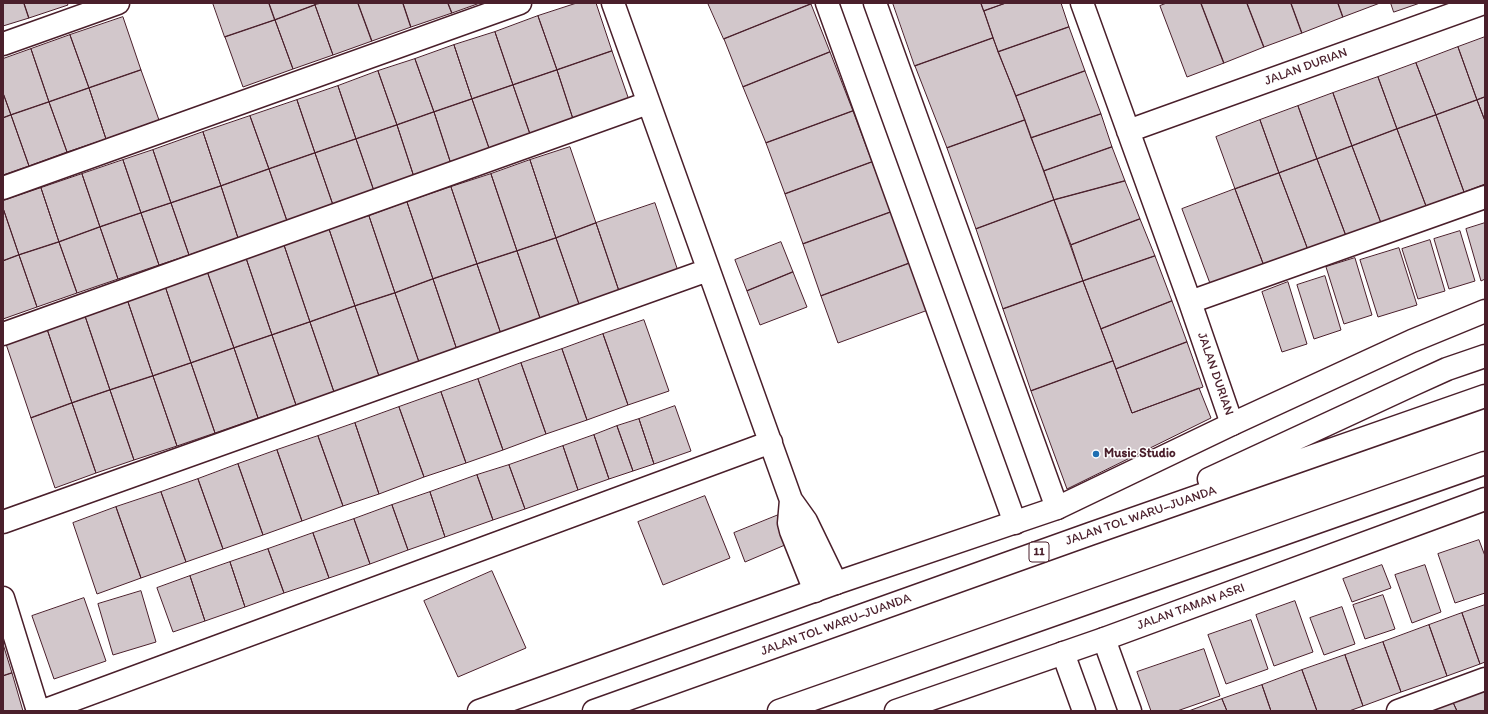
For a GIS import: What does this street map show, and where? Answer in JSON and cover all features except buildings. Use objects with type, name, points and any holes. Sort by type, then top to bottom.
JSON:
[{"type":"main road","points":[[3,44],[118,3]]},
{"type":"main road","points":[[3,188],[520,3]]},
{"type":"main road","points":[[613,3],[791,500],[806,521],[836,583]]},
{"type":"main road","points":[[827,3],[1015,523]]},
{"type":"main road","points":[[875,3],[1057,508]]},
{"type":"main road","name":"JALAN DURIAN","points":[[1082,3],[1190,302],[1232,424]]},
{"type":"main road","name":"JALAN DURIAN","points":[[1128,131],[1484,3]]},
{"type":"main road","points":[[3,334],[648,103]]},
{"type":"main road","points":[[1190,302],[1485,197]]},
{"type":"main road","points":[[3,522],[708,270]]},
{"type":"main road","points":[[479,711],[836,583],[1057,508],[1232,424],[1412,341],[1485,311]]},
{"type":"main road","points":[[1090,534],[1414,384],[1448,369],[1485,356]]},
{"type":"main road","name":"JALAN TOL WARU–JUANDA","points":[[594,711],[1090,534],[1485,396]]},
{"type":"main road","points":[[43,711],[771,442]]},
{"type":"main road","points":[[779,711],[1485,463]]},
{"type":"main road","name":"JALAN TAMAN ASRI","points":[[896,711],[1104,639],[1485,499]]},
{"type":"main road","points":[[791,500],[789,523],[791,531],[815,591]]},
{"type":"main road","points":[[3,598],[38,711]]},
{"type":"main road","points":[[1104,639],[1130,711]]},
{"type":"main road","points":[[1062,653],[1084,711]]},
{"type":"main road","points":[[1398,711],[1485,679]]},
{"type":"place","name":"Music Studio","points":[[1096,454]]}]
